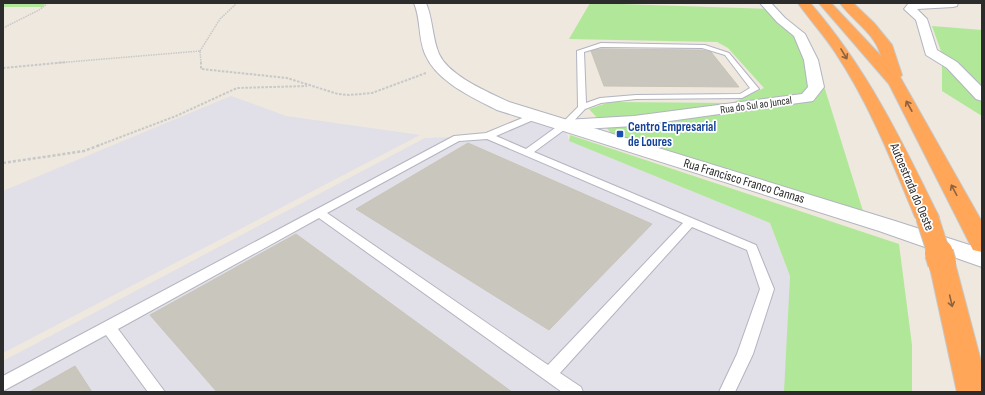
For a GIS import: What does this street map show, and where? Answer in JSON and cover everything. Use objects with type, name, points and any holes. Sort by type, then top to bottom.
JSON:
[{"type":"highway","name":"Autoestrada do Oeste","points":[[804,3],[822,22],[841,49],[885,124],[927,217],[942,263],[973,392]]},
{"type":"highway","points":[[825,3],[896,82]]},
{"type":"highway","points":[[846,3],[870,26],[885,45],[896,82],[977,235]]},
{"type":"street","name":"Rua Francisco Franco Cannas","points":[[420,3],[424,11],[432,55],[443,68],[468,88],[503,106],[888,226],[982,258]]},
{"type":"street","name":"Rua do Sul ao Juncal","points":[[565,125],[634,121],[807,98],[816,87],[811,60],[799,34],[781,20],[765,3]]},
{"type":"street","points":[[953,4],[912,6],[910,9],[921,19],[931,52],[952,65],[982,96]]},
{"type":"lane","points":[[527,153],[565,125],[582,107],[600,101],[636,97],[742,96],[755,89],[728,54],[703,46],[601,45],[580,51],[582,107]]},
{"type":"lane","points":[[3,384],[457,138],[488,136],[535,116]]},
{"type":"lane","points":[[488,136],[752,248],[767,289],[745,354],[727,392]]},
{"type":"lane","points":[[319,212],[575,392]]},
{"type":"lane","points":[[550,373],[690,222]]},
{"type":"lane","points":[[108,327],[157,392]]},
{"type":"path","points":[[3,28],[39,10],[48,3]]},
{"type":"path","points":[[237,3],[228,10],[215,26],[200,51],[201,69],[287,78],[338,94],[362,94],[382,89],[420,74],[443,68]]},
{"type":"path","points":[[3,68],[200,51]]},
{"type":"path","points":[[3,163],[84,151],[176,116],[237,88],[312,86]]},
{"type":"shaded area","points":[[231,96],[286,116],[420,135],[3,353],[3,191]]},
{"type":"shaded area","points":[[535,116],[565,125],[569,141],[770,223],[790,276],[785,392],[3,392],[3,361],[425,138],[488,136]]},
{"type":"green space","points":[[3,3],[45,3],[43,7],[3,7]]},
{"type":"green space","points":[[590,3],[769,9],[807,39],[824,86],[863,211],[611,133],[589,109],[610,102],[732,103],[764,88],[728,48],[717,42],[569,39]]},
{"type":"green space","points":[[932,26],[982,30],[982,116],[942,91],[942,54]]},
{"type":"green space","points":[[570,135],[899,244],[912,345],[912,392],[784,392],[790,276],[770,223],[569,141]]},
{"type":"building","points":[[600,49],[702,50],[711,52],[739,87],[604,86],[591,51]]},
{"type":"building","points":[[468,143],[652,224],[549,330],[356,209]]},
{"type":"building","points":[[296,234],[512,392],[217,392],[150,315]]},
{"type":"building","points":[[75,366],[92,392],[29,392]]},
{"type":"place","name":"Centro Empresarial de Loures","points":[[620,134]]}]
